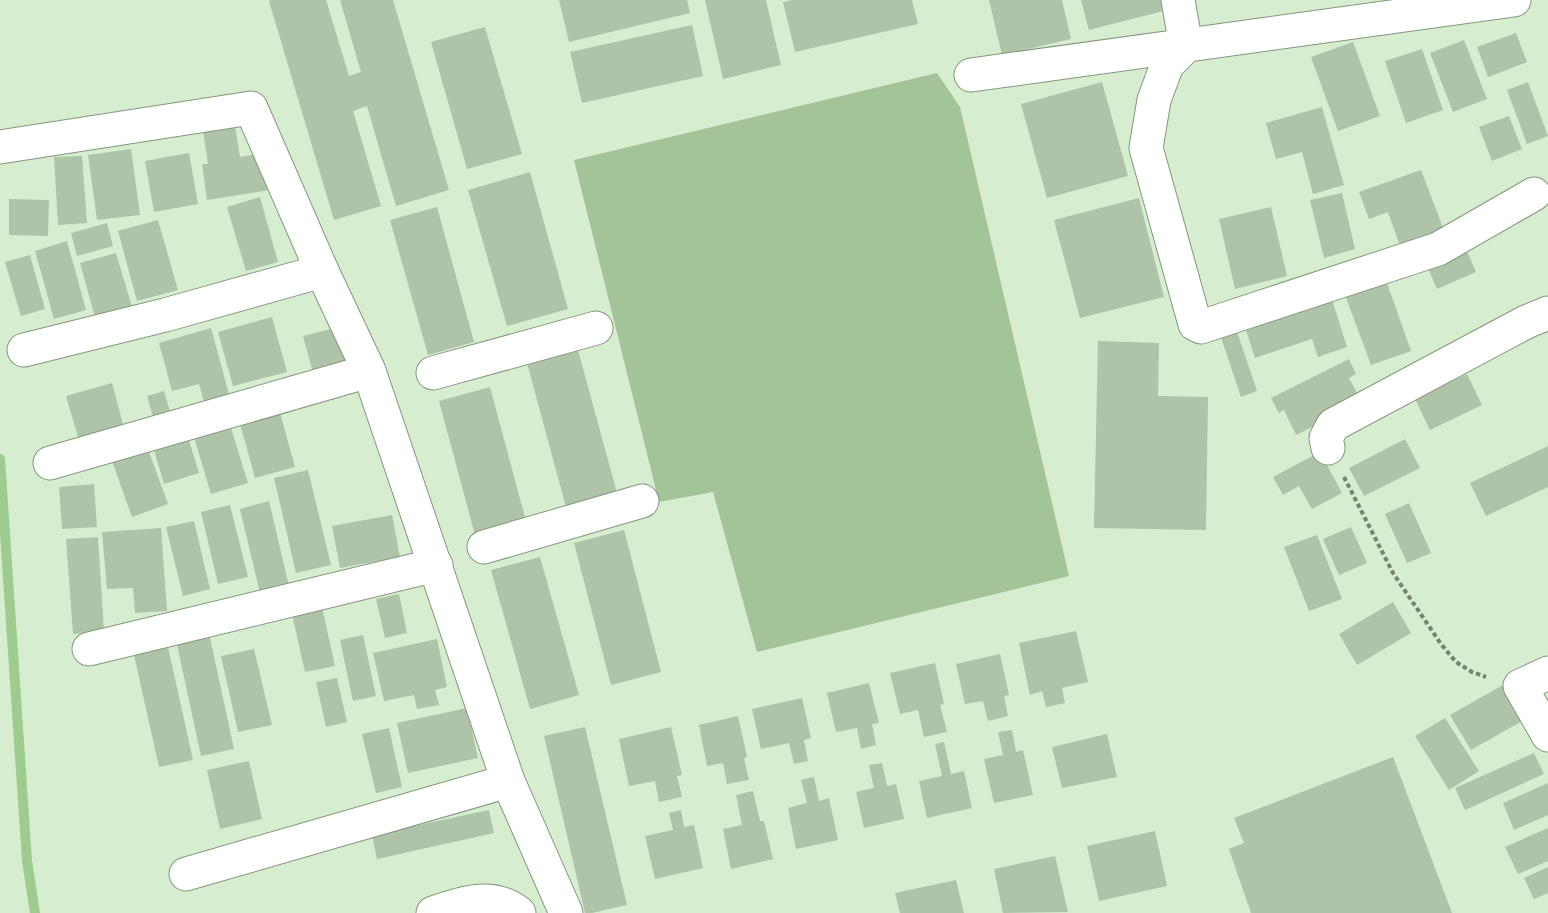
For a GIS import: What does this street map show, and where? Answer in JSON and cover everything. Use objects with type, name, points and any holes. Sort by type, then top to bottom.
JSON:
[{"type":"street","points":[[1178,0],[1186,46]]},
{"type":"street","points":[[971,75],[1514,0]]},
{"type":"street","points":[[1186,46],[1167,65],[1154,100],[1146,148],[1195,324],[1202,327],[1438,249],[1534,194]]},
{"type":"street","points":[[0,147],[251,108],[322,271],[369,371],[508,781],[566,913]]},
{"type":"street","points":[[24,350],[165,315],[322,271]]},
{"type":"street","points":[[1328,448],[1326,438],[1333,425],[1526,322],[1548,313]]},
{"type":"street","points":[[433,373],[596,328]]},
{"type":"street","points":[[50,463],[369,371]]},
{"type":"street","points":[[484,547],[642,501]]},
{"type":"street","points":[[89,649],[436,565]]},
{"type":"street","points":[[1534,680],[1548,735]]},
{"type":"street","points":[[186,874],[508,781]]},
{"type":"street","points":[[433,913],[466,902],[498,902],[519,913]]},
{"type":"path","points":[[1328,448],[1393,573],[1441,644],[1456,662],[1472,672],[1534,680]]},
{"type":"green space","points":[[937,73],[960,107],[1069,576],[757,652],[713,492],[659,502],[574,160]]},
{"type":"building","points":[[326,0],[349,76],[361,72],[340,0],[393,0],[449,190],[396,206],[367,106],[353,111],[381,206],[334,220],[269,1]]},
{"type":"building","points":[[559,0],[687,0],[690,13],[569,42]]},
{"type":"building","points":[[705,0],[766,0],[781,65],[723,79]]},
{"type":"building","points":[[792,0],[912,0],[918,24],[795,52],[783,2]]},
{"type":"building","points":[[989,0],[1062,0],[1071,39],[1002,55]]},
{"type":"building","points":[[1081,0],[1164,0],[1167,10],[1089,30]]},
{"type":"building","points":[[692,25],[703,76],[582,103],[570,52]]},
{"type":"building","points":[[485,27],[522,154],[467,169],[431,42]]},
{"type":"building","points":[[1516,33],[1527,62],[1488,77],[1477,47]]},
{"type":"building","points":[[1464,40],[1487,99],[1453,112],[1430,53]]},
{"type":"building","points":[[1353,42],[1380,116],[1338,131],[1311,57]]},
{"type":"building","points":[[1422,49],[1443,110],[1406,123],[1385,61]]},
{"type":"building","points":[[1102,82],[1128,176],[1047,198],[1021,104]]},
{"type":"building","points":[[1528,82],[1548,136],[1527,144],[1507,90]]},
{"type":"building","points":[[1322,107],[1344,185],[1313,194],[1302,152],[1276,159],[1266,123]]},
{"type":"building","points":[[1509,116],[1522,149],[1492,161],[1479,127]]},
{"type":"building","points":[[235,126],[240,157],[270,152],[276,189],[207,200],[202,164],[208,164],[203,131]]},
{"type":"building","points":[[131,149],[140,215],[97,220],[88,155]]},
{"type":"building","points":[[189,153],[198,204],[154,212],[145,161]]},
{"type":"building","points":[[82,156],[87,223],[58,225],[54,157]]},
{"type":"building","points":[[1421,170],[1445,233],[1401,249],[1388,212],[1369,219],[1359,192]]},
{"type":"building","points":[[530,172],[568,309],[507,326],[468,190]]},
{"type":"building","points":[[1342,193],[1355,249],[1324,258],[1310,200]]},
{"type":"building","points":[[260,197],[278,262],[246,271],[227,207]]},
{"type":"building","points":[[1139,198],[1164,297],[1080,318],[1054,220]]},
{"type":"building","points":[[9,199],[49,200],[48,236],[9,235]]},
{"type":"building","points":[[437,207],[474,342],[428,355],[390,220]]},
{"type":"building","points":[[1271,207],[1287,276],[1235,289],[1219,219]]},
{"type":"building","points":[[158,220],[178,290],[137,301],[118,231]]},
{"type":"building","points":[[107,223],[113,246],[77,256],[71,233]]},
{"type":"building","points":[[67,241],[86,310],[54,319],[35,251]]},
{"type":"building","points":[[1466,249],[1476,272],[1437,289],[1427,266]]},
{"type":"building","points":[[116,253],[132,307],[95,317],[80,263]]},
{"type":"building","points":[[30,255],[45,309],[21,316],[5,262]]},
{"type":"building","points":[[1386,280],[1411,351],[1371,365],[1345,295]]},
{"type":"building","points":[[1330,293],[1347,347],[1318,357],[1312,339],[1255,358],[1243,321]]},
{"type":"building","points":[[272,317],[287,372],[233,386],[218,332]]},
{"type":"building","points":[[347,325],[358,364],[314,376],[303,336]]},
{"type":"building","points":[[1235,326],[1257,391],[1241,397],[1219,331]]},
{"type":"building","points":[[211,328],[230,398],[205,405],[199,384],[172,391],[159,343]]},
{"type":"building","points":[[1098,341],[1159,343],[1158,396],[1208,397],[1206,530],[1094,528]]},
{"type":"building","points":[[578,350],[617,493],[566,507],[527,363]]},
{"type":"building","points":[[1349,359],[1356,374],[1349,378],[1362,402],[1296,435],[1284,410],[1279,413],[1271,398]]},
{"type":"building","points":[[1467,374],[1482,405],[1430,430],[1415,399]]},
{"type":"building","points":[[112,383],[124,428],[79,440],[66,396]]},
{"type":"building","points":[[490,387],[527,525],[476,539],[439,401]]},
{"type":"building","points":[[164,391],[172,419],[155,424],[147,396]]},
{"type":"building","points":[[279,409],[295,467],[255,478],[239,420]]},
{"type":"building","points":[[230,425],[248,483],[211,494],[194,437]]},
{"type":"building","points":[[188,437],[199,473],[164,484],[153,447]]},
{"type":"building","points":[[1405,439],[1420,468],[1364,496],[1349,468]]},
{"type":"building","points":[[1548,446],[1548,487],[1486,516],[1470,483]]},
{"type":"building","points":[[148,449],[168,504],[132,517],[112,461]]},
{"type":"building","points":[[1320,452],[1342,493],[1312,509],[1299,486],[1283,495],[1273,477]]},
{"type":"building","points":[[308,470],[331,565],[296,573],[274,478]]},
{"type":"building","points":[[94,484],[97,527],[62,529],[59,487]]},
{"type":"building","points":[[269,501],[289,586],[260,593],[240,509]]},
{"type":"building","points":[[1409,503],[1431,553],[1407,563],[1385,514]]},
{"type":"building","points":[[230,505],[248,577],[218,584],[201,512]]},
{"type":"building","points":[[392,515],[400,557],[340,568],[332,526]]},
{"type":"building","points":[[194,521],[210,589],[183,596],[166,527]]},
{"type":"building","points":[[1351,527],[1367,563],[1339,575],[1323,539]]},
{"type":"building","points":[[161,528],[167,611],[135,613],[133,588],[107,589],[102,532]]},
{"type":"building","points":[[624,530],[661,672],[611,685],[574,543]]},
{"type":"building","points":[[1317,535],[1342,599],[1309,611],[1284,547]]},
{"type":"building","points":[[98,537],[104,632],[73,634],[66,539]]},
{"type":"building","points":[[540,557],[579,695],[530,709],[491,570]]},
{"type":"building","points":[[399,594],[407,633],[385,638],[376,599]]},
{"type":"building","points":[[1393,602],[1411,633],[1357,665],[1339,634]]},
{"type":"building","points":[[322,607],[335,666],[305,672],[292,614]]},
{"type":"building","points":[[1076,631],[1088,682],[1062,688],[1065,703],[1046,707],[1042,691],[1030,695],[1019,643]]},
{"type":"building","points":[[209,633],[234,749],[201,756],[176,640]]},
{"type":"building","points":[[363,635],[376,696],[353,701],[340,640]]},
{"type":"building","points":[[437,639],[447,687],[435,690],[439,705],[417,709],[414,695],[384,701],[373,653]]},
{"type":"building","points":[[168,647],[193,760],[159,767],[134,655]]},
{"type":"building","points":[[254,649],[272,725],[238,732],[221,656]]},
{"type":"building","points":[[1000,654],[1009,695],[1004,696],[1008,716],[988,721],[983,701],[965,704],[956,664]]},
{"type":"building","points":[[935,663],[944,704],[940,705],[947,732],[924,737],[918,710],[900,714],[890,673]]},
{"type":"building","points":[[337,678],[347,722],[326,727],[316,682]]},
{"type":"building","points":[[869,683],[879,723],[872,724],[876,745],[861,749],[857,728],[836,732],[827,693]]},
{"type":"building","points":[[1503,685],[1524,720],[1471,750],[1450,715]]},
{"type":"building","points":[[802,698],[811,738],[804,740],[808,761],[794,764],[789,743],[761,749],[752,709]]},
{"type":"building","points":[[467,708],[478,758],[408,773],[397,723]]},
{"type":"building","points":[[738,716],[747,757],[744,758],[749,780],[727,784],[723,763],[707,766],[699,725]]},
{"type":"building","points":[[1445,718],[1479,771],[1449,790],[1415,736]]},
{"type":"building","points":[[585,727],[627,905],[592,913],[585,913],[544,736]]},
{"type":"building","points":[[671,727],[682,775],[677,776],[682,797],[659,802],[655,781],[629,786],[619,739]]},
{"type":"building","points":[[389,728],[402,787],[376,793],[362,734]]},
{"type":"building","points":[[1012,730],[1016,752],[1023,750],[1033,795],[994,803],[984,759],[1003,755],[998,732]]},
{"type":"building","points":[[1107,734],[1117,777],[1062,788],[1052,747]]},
{"type":"building","points":[[944,742],[951,774],[964,771],[972,808],[927,818],[919,781],[942,776],[935,744]]},
{"type":"building","points":[[1534,753],[1544,774],[1465,810],[1455,788]]},
{"type":"building","points":[[1393,757],[1452,913],[1251,913],[1229,849],[1244,843],[1234,818]]},
{"type":"building","points":[[249,761],[262,819],[220,829],[207,770]]},
{"type":"building","points":[[882,763],[887,786],[896,784],[904,819],[864,828],[856,792],[874,788],[869,765]]},
{"type":"building","points":[[814,777],[819,801],[829,798],[838,840],[796,849],[788,808],[807,803],[801,780]]},
{"type":"building","points":[[1548,783],[1548,815],[1514,830],[1503,803]]},
{"type":"building","points":[[753,791],[760,821],[764,821],[773,859],[731,869],[723,829],[742,825],[736,795]]},
{"type":"building","points":[[489,810],[494,833],[377,859],[372,835]]},
{"type":"building","points":[[681,810],[684,827],[694,825],[703,868],[655,879],[645,836],[673,830],[669,813]]},
{"type":"building","points":[[1548,828],[1548,861],[1518,874],[1505,847]]},
{"type":"building","points":[[1155,831],[1167,886],[1099,901],[1087,846]]},
{"type":"building","points":[[1055,856],[1068,912],[1003,913],[994,869]]},
{"type":"building","points":[[1548,867],[1548,893],[1534,899],[1524,878]]},
{"type":"building","points":[[956,880],[964,913],[900,913],[895,893]]},
{"type":"waterway","points":[[0,459],[27,861],[35,913]]}]
